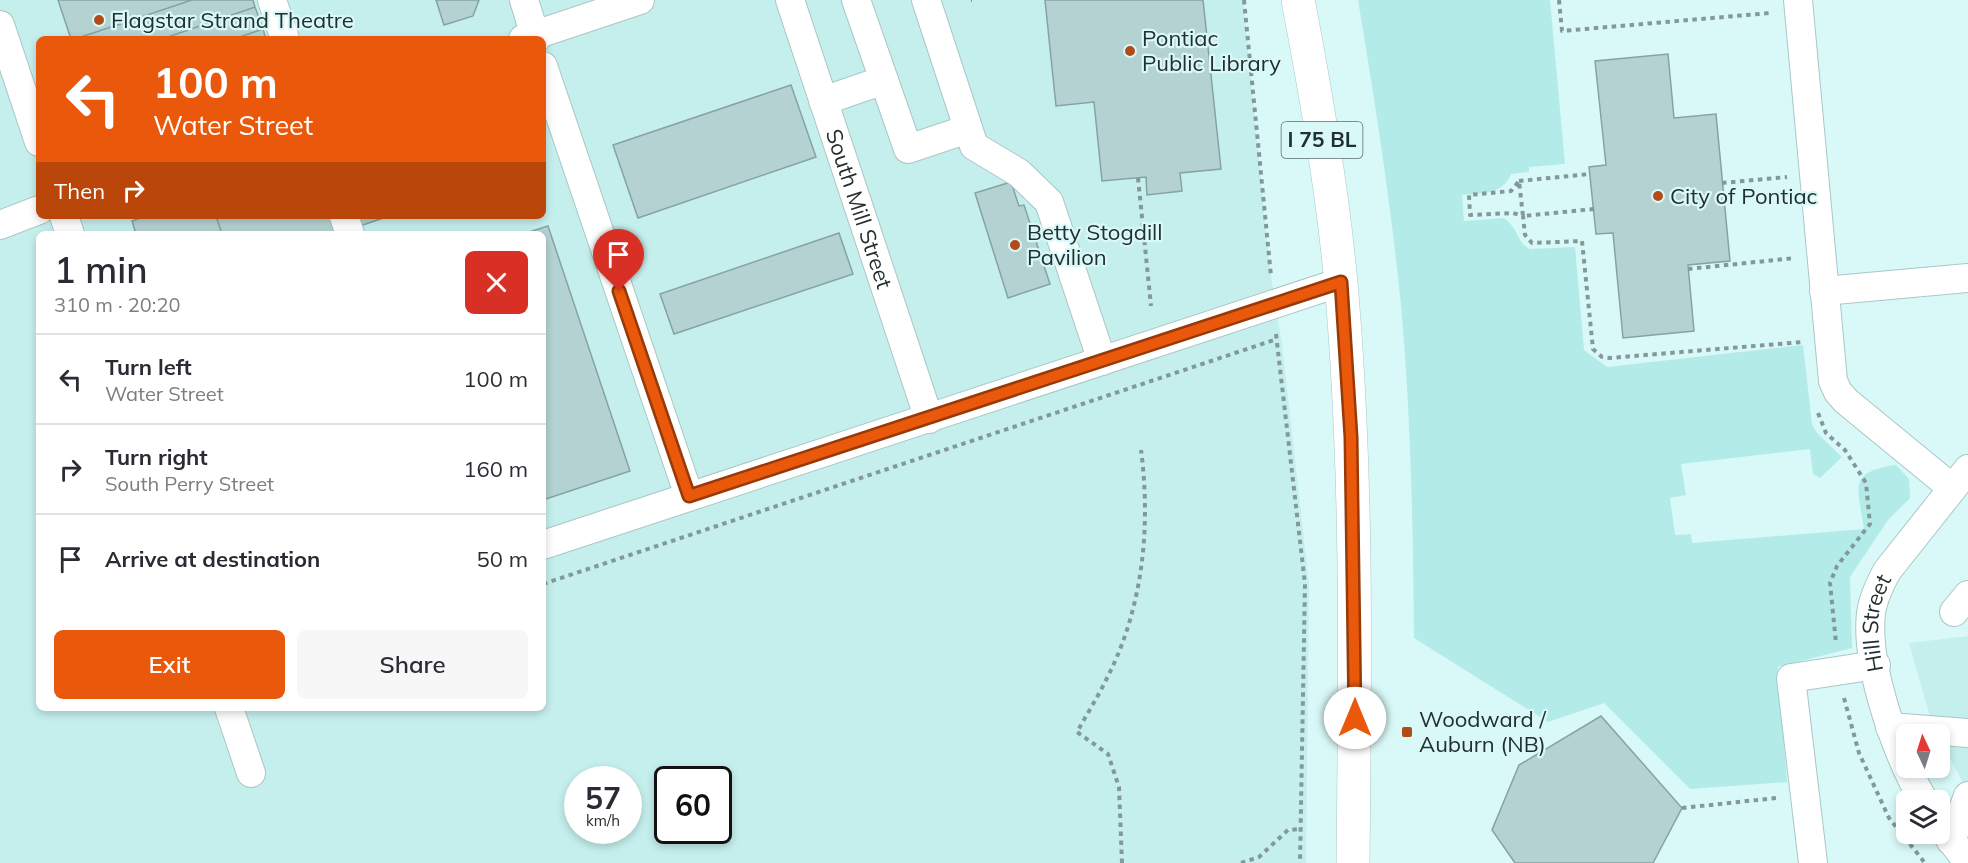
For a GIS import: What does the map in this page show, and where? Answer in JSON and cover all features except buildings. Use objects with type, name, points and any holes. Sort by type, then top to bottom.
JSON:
[{"type":"main road","name":"I 75 BL","points":[[1298,0],[1316,90],[1341,282],[1351,437],[1355,609],[1353,863]]},
{"type":"street","points":[[272,0],[284,36]]},
{"type":"street","points":[[524,0],[531,36]]},
{"type":"street","points":[[537,36],[640,0]]},
{"type":"street","name":"South Mill Street","points":[[790,0],[928,419]]},
{"type":"street","points":[[856,0],[908,149],[968,129]]},
{"type":"street","points":[[926,0],[974,146],[1020,173],[1048,202],[1101,361]]},
{"type":"street","points":[[1786,3],[1824,291],[1833,381],[1838,392],[1960,478]]},
{"type":"street","points":[[0,25],[36,133]]},
{"type":"street","points":[[546,75],[689,496]]},
{"type":"street","points":[[823,101],[884,80]]},
{"type":"street","points":[[0,225],[36,211]]},
{"type":"street","points":[[1824,291],[1968,278]]},
{"type":"street","points":[[546,544],[1341,282]]},
{"type":"street","name":"Hill Street","points":[[1918,790],[1890,727],[1876,665],[1871,622],[1878,590],[1898,556],[1960,478]]},
{"type":"street","points":[[1813,863],[1791,678],[1876,665]]},
{"type":"street","points":[[230,711],[251,773]]},
{"type":"street","points":[[1890,727],[1968,733]]},
{"type":"street","points":[[1953,843],[1968,796]]},
{"type":"path","points":[[1244,0],[1277,339],[1305,584],[1300,863]]},
{"type":"path","points":[[1558,0],[1562,31],[1776,13],[1786,3]]},
{"type":"path","points":[[1590,174],[1519,181],[1512,191],[1469,195],[1470,215],[1513,213],[1523,216],[1594,209]]},
{"type":"path","points":[[1722,183],[1792,177]]},
{"type":"path","points":[[1138,178],[1151,306]]},
{"type":"path","points":[[1519,181],[1525,235],[1532,243],[1582,241],[1593,349],[1602,357],[1809,342]]},
{"type":"path","points":[[1688,269],[1800,258]]},
{"type":"path","points":[[546,583],[1277,339]]},
{"type":"path","points":[[1817,410],[1819,421],[1826,433],[1845,450],[1866,483],[1870,524],[1837,566],[1830,583],[1844,702],[1859,753],[1889,818],[1925,863]]},
{"type":"path","points":[[1122,863],[1119,787],[1108,754],[1077,732],[1109,674],[1129,624],[1143,558],[1146,499],[1141,450]]},
{"type":"path","points":[[1682,808],[1783,797]]},
{"type":"path","points":[[1241,863],[1259,857],[1288,830],[1301,829]]},
{"type":"shaded area","points":[[0,0],[1243,0],[1270,270],[1282,344],[1309,584],[1306,863],[0,863]]},
{"type":"shaded area","points":[[1358,0],[1550,0],[1565,164],[1529,167],[1529,172],[1511,174],[1503,186],[1491,192],[1462,195],[1464,221],[1504,218],[1513,227],[1522,243],[1530,249],[1575,247],[1584,350],[1607,367],[1803,345],[1812,424],[1817,433],[1842,457],[1820,478],[1813,474],[1810,449],[1681,464],[1686,495],[1670,498],[1675,535],[1691,534],[1692,543],[1864,529],[1858,493],[1862,478],[1869,472],[1896,465],[1909,479],[1910,498],[1888,520],[1850,577],[1852,648],[1778,667],[1787,782],[1690,789],[1604,703],[1548,722],[1414,638],[1411,472],[1401,306],[1382,153]]},
{"type":"shaded area","points":[[1968,636],[1968,792],[1950,759],[1950,724],[1932,724],[1909,643]]},
{"type":"place","name":"Flagstar Strand Theatre","points":[[99,20]]},
{"type":"place","name":"Pontiac Public Library","points":[[1130,51]]},
{"type":"place","name":"City of Pontiac","points":[[1658,196]]},
{"type":"place","name":"Betty Stogdill Pavilion","points":[[1015,245]]},
{"type":"place","name":"Woodward / Auburn (NB)","points":[[1407,732]]},
{"type":"route","points":[[619,291],[689,496],[1341,282],[1351,437],[1355,718]]}]
